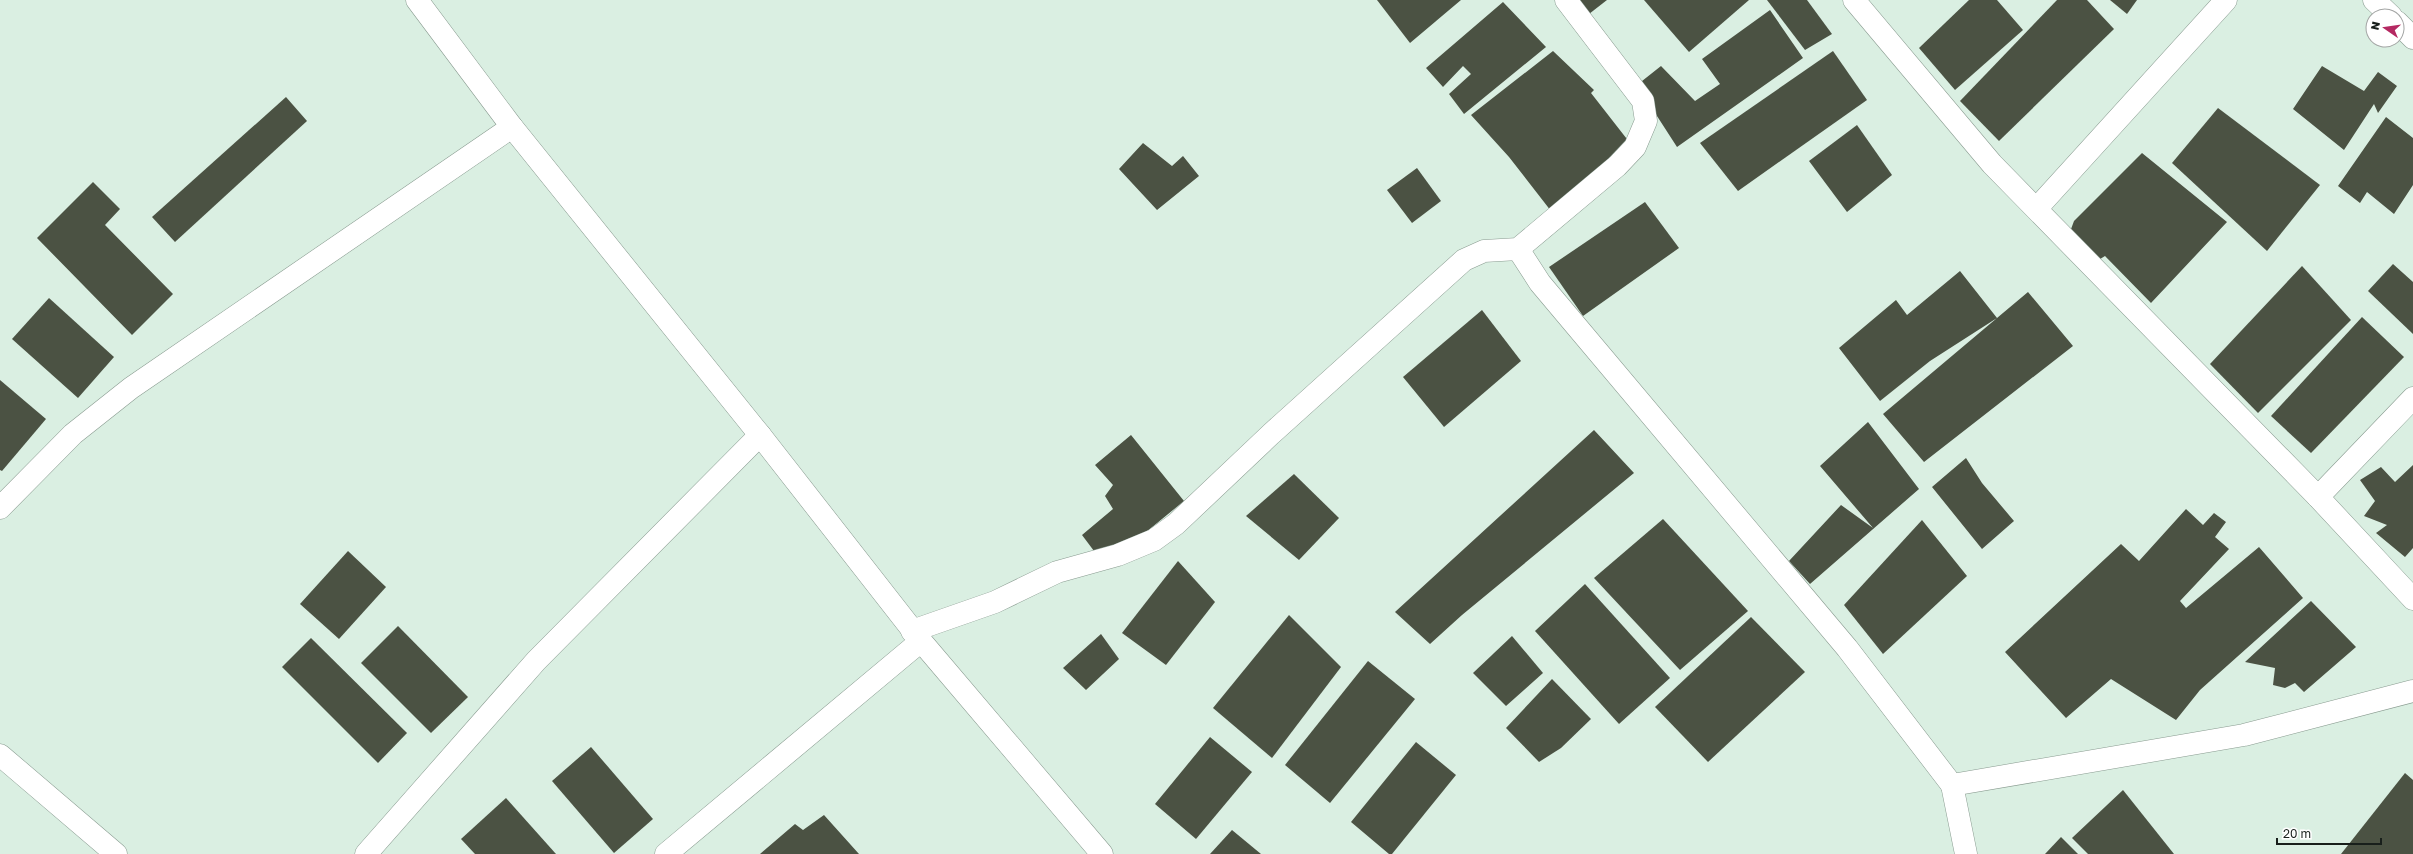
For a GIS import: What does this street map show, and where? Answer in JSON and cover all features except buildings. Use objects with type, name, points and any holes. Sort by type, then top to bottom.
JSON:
[{"type":"street","points":[[416,0],[512,127],[760,435],[916,636],[1102,854]]},
{"type":"street","points":[[666,854],[916,636],[995,602],[1057,572],[1118,555],[1154,540],[1176,524],[1271,434],[1464,260],[1484,251],[1518,249],[1617,166],[1635,147],[1646,121],[1643,101],[1566,0]]},
{"type":"street","points":[[1854,0],[1992,164],[2037,208],[2318,497],[2413,599]]},
{"type":"street","points":[[2037,208],[2226,0]]},
{"type":"street","points":[[2374,0],[2382,8]]},
{"type":"street","points":[[2405,30],[2413,38]]},
{"type":"street","points":[[0,508],[73,434],[131,388],[512,127]]},
{"type":"street","points":[[1518,249],[1540,282],[1847,648],[1952,785],[1966,854]]},
{"type":"street","points":[[2318,497],[2413,398]]},
{"type":"street","points":[[366,854],[536,661],[760,435]]},
{"type":"street","points":[[1952,785],[2244,735],[2413,690]]},
{"type":"street","points":[[0,755],[116,854]]}]
